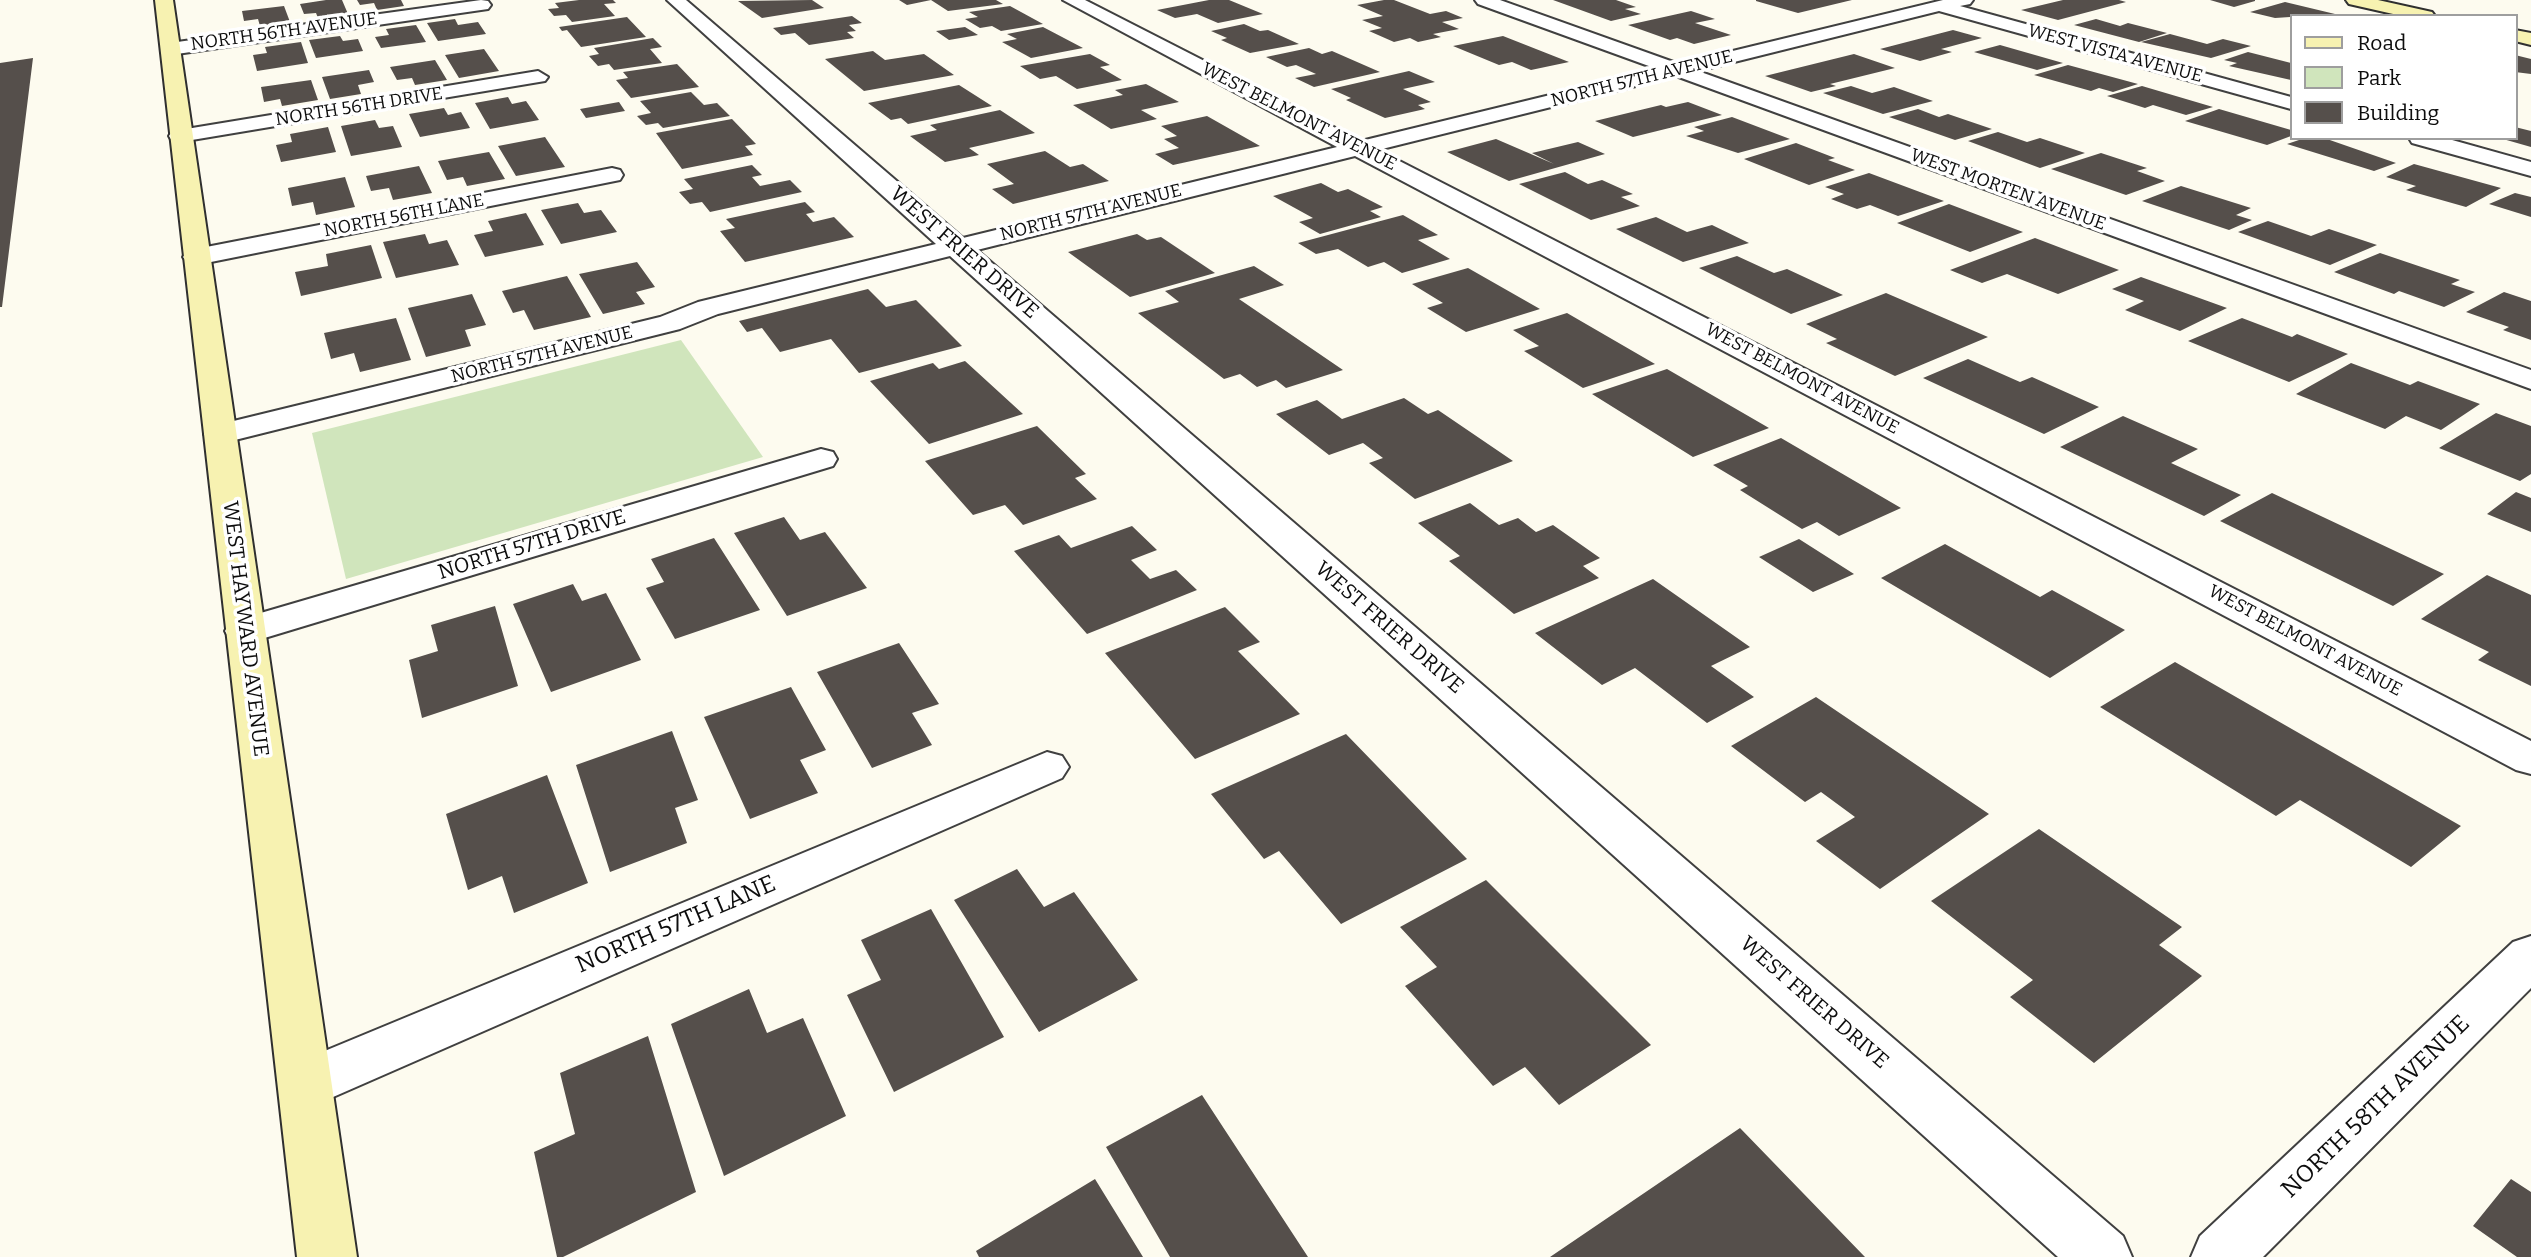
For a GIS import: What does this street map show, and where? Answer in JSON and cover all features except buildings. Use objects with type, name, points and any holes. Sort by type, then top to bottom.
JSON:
[{"type":"street","name":"WEST HAYWARD AVENUE","points":[[164,0],[327,1257]]},
{"type":"street","name":"WEST FRIER DRIVE","points":[[676,0],[2102,1257]]},
{"type":"street","name":"WEST BELMONT AVENUE","points":[[1072,0],[2531,759]]},
{"type":"street","name":"WEST MORTEN AVENUE","points":[[1485,0],[2531,380]]},
{"type":"street","name":"NORTH 57TH AVENUE","points":[[220,434],[670,323],[708,308],[956,246],[1964,0]]},
{"type":"street","points":[[2355,0],[2417,14]]},
{"type":"street","name":"NORTH 56TH AVENUE","points":[[170,49],[482,5]]},
{"type":"street","name":"WEST VISTA AVENUE","points":[[1940,6],[2290,103]]},
{"type":"street","name":"NORTH 56TH DRIVE","points":[[180,136],[538,77]]},
{"type":"street","points":[[2427,140],[2531,169]]},
{"type":"street","name":"NORTH 56TH LANE","points":[[196,257],[612,175]]},
{"type":"street","name":"NORTH 57TH DRIVE","points":[[244,631],[821,460]]},
{"type":"street","name":"NORTH 57TH LANE","points":[[304,1084],[1047,766]]},
{"type":"street","name":"NORTH 58TH AVENUE","points":[[2221,1257],[2531,956]]},
{"type":"green space","points":[[681,340],[763,457],[346,579],[312,433]]}]
